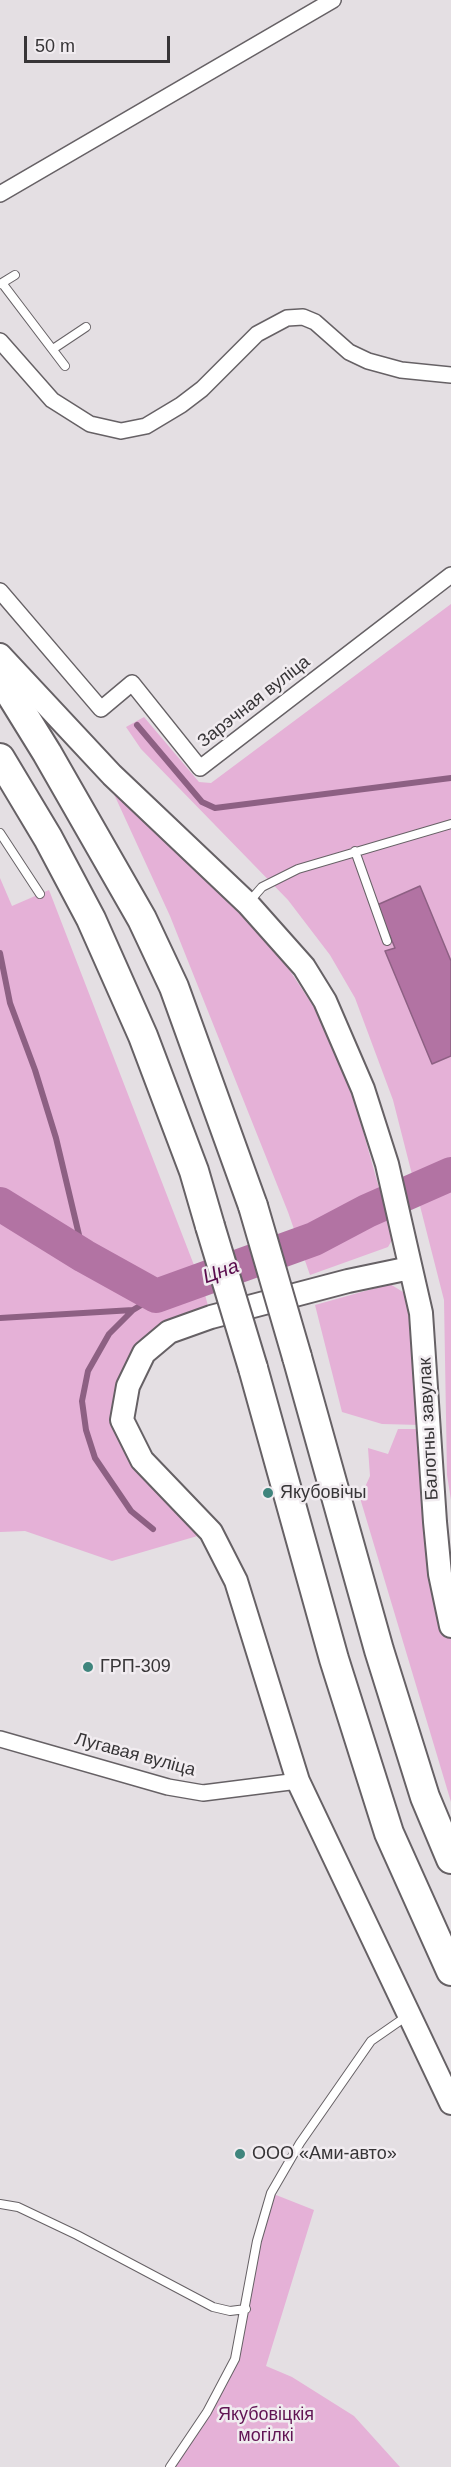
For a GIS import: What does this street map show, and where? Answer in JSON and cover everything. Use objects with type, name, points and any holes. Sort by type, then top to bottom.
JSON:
[{"type":"highway","points":[[0,677],[47,753],[142,919],[182,1007],[253,1206],[379,1650],[425,1797],[451,1859]]},
{"type":"highway","points":[[0,758],[48,838],[91,919],[143,1036],[194,1171],[253,1368],[334,1659],[382,1812],[418,1902],[451,1971]]},
{"type":"main road","name":"Балотны завулак","points":[[0,654],[112,775],[248,904],[304,967],[326,1001],[363,1089],[387,1164],[421,1313],[435,1522],[440,1574],[451,1626]]},
{"type":"main road","points":[[410,1268],[348,1281],[222,1314],[169,1332],[144,1353],[128,1386],[122,1420],[142,1460],[211,1532],[236,1581],[298,1781],[451,2103]]},
{"type":"street","points":[[0,194],[333,0]]},
{"type":"street","points":[[0,341],[52,400],[90,424],[121,431],[146,426],[181,405],[202,388],[257,333],[287,318],[303,317],[315,322],[349,352],[368,361],[401,370],[451,375]]},
{"type":"street","name":"Зарэчная вуліца","points":[[0,591],[101,709],[132,683],[200,768],[451,575]]},
{"type":"street","name":"Лугавая вуліца","points":[[0,1740],[168,1787],[203,1793],[298,1781]]},
{"type":"lane","points":[[15,275],[1,284],[65,366]]},
{"type":"lane","points":[[53,349],[86,327]]},
{"type":"lane","points":[[248,904],[262,887],[298,869],[451,824]]},
{"type":"lane","points":[[0,832],[40,894]]},
{"type":"lane","points":[[355,851],[387,941]]},
{"type":"lane","points":[[170,2467],[207,2412],[235,2360],[257,2241],[271,2193],[300,2143],[370,2042],[408,2015]]},
{"type":"lane","points":[[0,2204],[18,2207],[77,2235],[213,2307],[230,2310],[246,2309]]},
{"type":"green space","points":[[451,604],[451,1500],[447,1475],[444,1300],[393,1100],[355,998],[330,955],[288,900],[141,749],[126,727],[144,717],[199,782],[211,783]]},
{"type":"green space","points":[[121,791],[279,954],[315,1009],[337,1056],[358,1113],[391,1231],[392,1240],[388,1247],[310,1275],[288,1212],[170,916],[113,792]]},
{"type":"green space","points":[[0,878],[12,906],[49,890],[204,1291],[211,1317],[144,1353],[122,1420],[211,1532],[112,1561],[25,1531],[0,1532]]},
{"type":"green space","points":[[390,1284],[403,1292],[413,1309],[421,1425],[382,1424],[342,1412],[315,1305]]},
{"type":"green space","points":[[398,1429],[429,1429],[451,1626],[451,1802],[360,1498],[370,1476],[368,1448],[388,1454]]},
{"type":"green space","name":"Якубовіцкія могілкі","points":[[271,2193],[314,2210],[266,2366],[292,2377],[354,2416],[400,2467],[170,2467],[235,2360]]},
{"type":"shaded area","points":[[420,886],[451,961],[451,1056],[432,1064],[385,951],[395,948],[377,905]]},
{"type":"waterway","points":[[137,725],[202,802],[215,808],[451,778]]},
{"type":"waterway","points":[[0,953],[10,1003],[35,1070],[56,1138],[84,1256]]},
{"type":"waterway","name":"Цна","points":[[0,1204],[84,1256],[156,1296],[314,1239],[367,1211],[451,1174]]},
{"type":"waterway","points":[[447,1176],[451,1188]]},
{"type":"waterway","points":[[0,1318],[133,1310],[156,1296]]},
{"type":"waterway","points":[[133,1310],[109,1334],[88,1371],[82,1401],[86,1430],[95,1458],[131,1511],[153,1529]]},
{"type":"place","name":"Якубовічы","points":[[268,1493]]},
{"type":"place","name":"ГРП-309","points":[[88,1667]]},
{"type":"place","name":"ООО «Ами-авто»","points":[[240,2154]]}]
